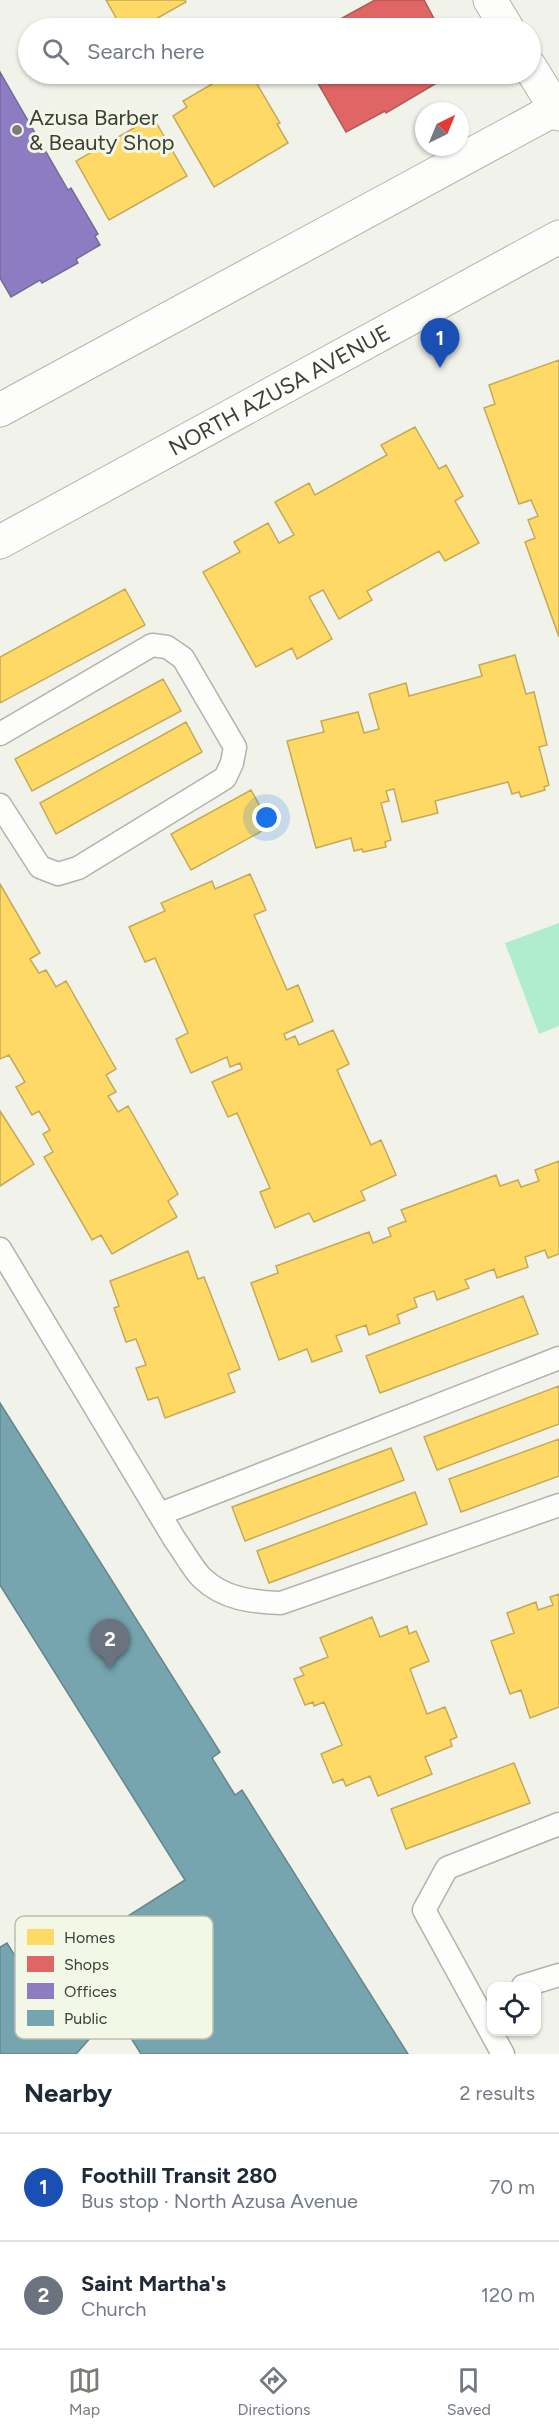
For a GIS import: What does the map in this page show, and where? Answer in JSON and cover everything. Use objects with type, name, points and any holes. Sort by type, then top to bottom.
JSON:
[{"type":"main road","points":[[490,0],[501,18]]},
{"type":"main road","points":[[2,403],[558,110],[541,83]]},
{"type":"main road","name":"NORTH AZUSA AVENUE","points":[[0,542],[559,237]]},
{"type":"lane","points":[[0,734],[152,645],[167,647],[183,658],[235,747],[232,763],[225,778],[78,868],[58,874],[40,867],[0,805]]},
{"type":"lane","points":[[0,1249],[160,1514],[202,1578],[228,1596],[250,1601],[281,1603],[559,1505]]},
{"type":"lane","points":[[160,1514],[559,1358]]},
{"type":"lane","points":[[503,2054],[483,1999],[424,1910],[447,1868],[559,1824]]},
{"type":"lane","points":[[536,1982],[559,1975]]},
{"type":"shaded area","points":[[559,923],[559,1026],[539,1034],[505,943]]},
{"type":"building: Homes","points":[[106,0],[185,0],[186,2],[158,18],[116,18]]},
{"type":"building: Homes","points":[[212,84],[257,84],[280,123],[277,124],[288,143],[214,187],[173,116],[187,107],[183,101]]},
{"type":"building: Homes","points":[[153,117],[187,176],[109,220],[76,161]]},
{"type":"building: Homes","points":[[559,360],[559,637],[525,542],[535,538],[528,520],[538,516],[531,500],[519,504],[484,408],[495,404],[489,385]]},
{"type":"building: Homes","points":[[415,427],[439,469],[446,465],[463,496],[455,501],[479,543],[445,561],[439,551],[367,591],[372,600],[339,619],[323,590],[309,597],[332,639],[297,659],[292,648],[256,667],[203,572],[240,552],[234,542],[268,523],[279,543],[294,535],[275,502],[309,483],[315,495],[387,455],[381,445]]},
{"type":"building: Homes","points":[[125,589],[145,625],[0,703],[0,657]]},
{"type":"building: Homes","points":[[515,655],[526,694],[534,692],[547,745],[539,747],[549,785],[544,787],[545,790],[521,797],[519,792],[512,794],[508,782],[435,801],[438,813],[402,822],[394,789],[386,791],[389,801],[381,803],[391,840],[385,842],[386,847],[363,852],[362,849],[354,851],[351,838],[316,848],[287,741],[324,732],[321,721],[358,712],[364,733],[379,729],[369,694],[406,683],[409,696],[482,676],[479,665]]},
{"type":"building: Homes","points":[[163,679],[181,711],[32,791],[15,759]]},
{"type":"building: Homes","points":[[186,722],[202,752],[56,834],[40,803]]},
{"type":"building: Homes","points":[[251,790],[271,826],[191,870],[171,834]]},
{"type":"building: Homes","points":[[250,874],[266,910],[254,915],[287,990],[298,985],[313,1021],[284,1034],[286,1040],[295,1036],[299,1045],[333,1030],[349,1064],[337,1070],[371,1145],[381,1140],[396,1175],[361,1191],[365,1200],[314,1222],[309,1213],[275,1228],[260,1192],[270,1188],[237,1113],[228,1117],[212,1082],[242,1069],[240,1063],[230,1067],[227,1057],[191,1073],[176,1039],[188,1033],[155,958],[145,962],[129,927],[165,911],[161,903],[212,881],[215,889]]},
{"type":"building: Homes","points":[[0,884],[40,953],[30,959],[39,973],[46,970],[56,987],[66,981],[116,1069],[106,1075],[116,1092],[108,1096],[118,1112],[128,1106],[178,1194],[168,1201],[177,1217],[112,1254],[101,1235],[92,1240],[44,1157],[53,1152],[43,1134],[50,1130],[39,1111],[32,1115],[16,1087],[25,1082],[9,1055],[0,1059]]},
{"type":"building: Homes","points":[[0,1111],[34,1164],[0,1186]]},
{"type":"building: Homes","points":[[559,1161],[559,1254],[548,1258],[545,1250],[525,1257],[528,1267],[497,1278],[494,1269],[465,1280],[469,1288],[437,1300],[434,1291],[414,1298],[417,1307],[397,1315],[400,1323],[369,1335],[366,1325],[336,1336],[342,1351],[312,1362],[307,1349],[279,1360],[251,1283],[278,1273],[276,1266],[369,1232],[373,1243],[391,1236],[388,1228],[406,1221],[401,1210],[496,1175],[500,1186],[518,1180],[521,1187],[539,1181],[535,1170]]},
{"type":"building: Homes","points":[[188,1251],[198,1279],[204,1277],[240,1369],[228,1374],[235,1392],[165,1418],[158,1397],[148,1400],[136,1368],[146,1365],[136,1339],[126,1342],[114,1308],[119,1306],[110,1281]]},
{"type":"building: Homes","points":[[523,1296],[538,1334],[380,1393],[366,1356]]},
{"type":"building: Homes","points":[[559,1386],[559,1424],[437,1470],[424,1437]]},
{"type":"building: Homes","points":[[559,1439],[559,1476],[461,1512],[449,1479]]},
{"type":"building: Homes","points":[[391,1448],[404,1480],[245,1541],[232,1507]]},
{"type":"building: Homes","points":[[415,1492],[427,1524],[269,1583],[257,1551]]},
{"type":"building: Homes","points":[[559,1594],[559,1707],[530,1718],[521,1690],[510,1694],[491,1641],[514,1633],[507,1613],[536,1602],[538,1610],[553,1605],[550,1597]]},
{"type":"building: Homes","points":[[372,1617],[380,1637],[407,1626],[409,1634],[416,1631],[429,1661],[410,1669],[427,1714],[445,1707],[457,1737],[450,1740],[452,1746],[425,1757],[432,1774],[378,1796],[370,1776],[346,1786],[343,1779],[333,1783],[321,1754],[342,1745],[324,1702],[314,1706],[313,1702],[305,1705],[294,1679],[304,1675],[300,1668],[328,1657],[320,1638]]},
{"type":"building: Homes","points":[[514,1763],[530,1803],[406,1849],[391,1809]]},
{"type":"building: Shops","points":[[375,0],[424,0],[434,18],[342,18]]},
{"type":"building: Shops","points":[[318,84],[435,84],[386,113],[385,111],[346,132]]},
{"type":"building: Offices","name":"Azusa Barber & Beauty Shop","points":[[0,72],[68,190],[71,188],[98,234],[95,236],[100,245],[76,259],[78,263],[42,283],[40,280],[11,297],[0,278]]},
{"type":"building: Public","points":[[0,1403],[220,1752],[212,1758],[235,1795],[242,1790],[408,2054],[141,2054],[132,2039],[213,2039],[213,1916],[128,1916],[185,1880],[0,1585]]},
{"type":"building: Public","points":[[7,1943],[15,1956],[15,2039],[89,2039],[76,2054],[0,2054],[0,1947]]},
{"type":"place","name":"Azusa Barber & Beauty Shop","points":[[17,130]]},
{"type":"place","name":"Foothill Transit 280","points":[[440,368]]},
{"type":"place","name":"Saint Martha's","points":[[110,1669]]}]
